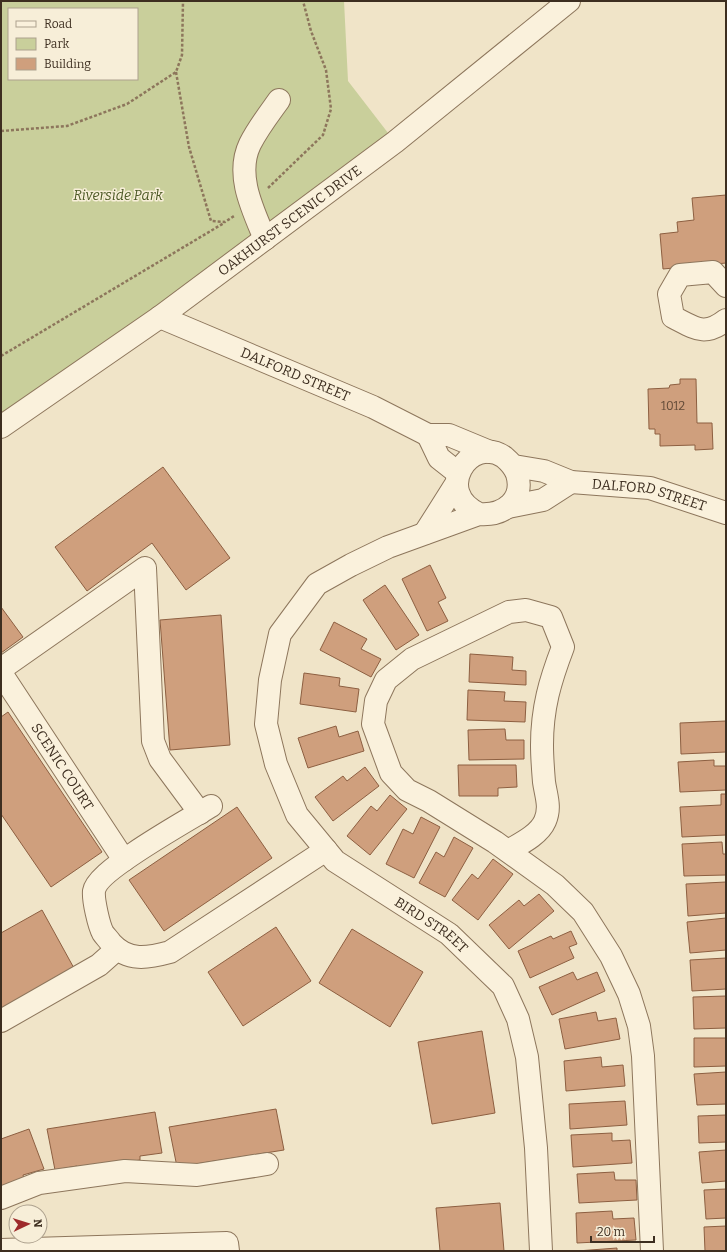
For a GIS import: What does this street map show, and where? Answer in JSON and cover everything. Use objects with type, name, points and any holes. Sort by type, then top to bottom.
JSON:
[{"type":"street","name":"OAKHURST SCENIC DRIVE","points":[[1,427],[160,317],[395,142],[569,1]]},
{"type":"street","points":[[265,239],[247,192],[245,162],[250,144],[279,100]]},
{"type":"street","points":[[726,286],[713,272],[680,275],[669,294],[673,317],[698,329],[714,329],[726,320]]},
{"type":"street","name":"DALFORD STREET","points":[[160,317],[373,407],[428,435],[449,435],[490,452]]},
{"type":"street","points":[[425,533],[457,478],[463,464],[470,457],[480,453],[490,452],[500,455],[514,466],[518,479],[518,490],[515,499],[500,513],[490,515],[479,514],[470,510],[462,503],[458,494],[457,478],[439,458],[428,435]]},
{"type":"street","name":"DALFORD STREET","points":[[514,466],[544,472],[571,482],[650,488],[726,513]]},
{"type":"street","name":"DALFORD STREET","points":[[508,507],[543,500],[571,482]]},
{"type":"street","points":[[425,533],[479,514]]},
{"type":"street","name":"BIRD STREET","points":[[425,533],[388,547],[317,584],[280,634],[270,680],[266,724],[276,764],[297,815],[335,862],[449,934],[502,986],[518,1018],[527,1057],[536,1148],[541,1251]]},
{"type":"street","points":[[1,669],[145,568],[153,741],[160,759],[205,810],[124,860],[101,879],[94,891],[99,919],[103,933],[117,949],[130,956],[149,958],[170,952],[326,850]]},
{"type":"street","points":[[508,852],[532,836],[545,822],[549,807],[544,783],[542,746],[543,713],[548,690],[563,647],[559,632],[551,618],[526,610],[509,612],[412,658],[386,680],[376,702],[373,724],[392,773],[407,790],[436,806],[508,852],[555,885],[583,912],[611,956],[629,994],[639,1026],[643,1056],[652,1251]]},
{"type":"street","name":"SCENIC COURT","points":[[1,673],[124,860]]},
{"type":"street","points":[[1,1021],[99,965],[117,949]]},
{"type":"street","points":[[1,1198],[39,1183],[125,1171],[197,1175],[267,1164]]},
{"type":"street","points":[[1,1250],[227,1247]]},
{"type":"path","points":[[182,1],[182,55],[176,72],[189,147],[211,221],[225,222]]},
{"type":"path","points":[[1,356],[251,205],[324,135],[331,109],[326,70],[311,31],[303,1]]},
{"type":"path","points":[[1,130],[66,126],[126,104],[176,72]]},
{"type":"green space","name":"Riverside Park","points":[[1,1],[344,1],[348,81],[395,142],[1,420]]},
{"type":"building","points":[[726,195],[726,263],[663,269],[660,234],[678,232],[677,222],[694,220],[692,198]]},
{"type":"building","points":[[680,379],[696,379],[697,423],[712,423],[713,449],[695,450],[695,445],[660,446],[660,434],[655,434],[655,429],[649,429],[648,389],[669,388],[670,385],[680,384]]},
{"type":"building","points":[[163,467],[230,558],[186,590],[152,543],[87,591],[55,547]]},
{"type":"building","points":[[430,565],[446,598],[438,602],[448,621],[427,631],[402,579]]},
{"type":"building","points":[[385,585],[419,635],[396,650],[363,600]]},
{"type":"building","points":[[1,607],[23,637],[1,653]]},
{"type":"building","points":[[221,615],[230,745],[170,750],[160,620]]},
{"type":"building","points":[[334,622],[367,639],[361,649],[381,659],[371,677],[320,650]]},
{"type":"building","points":[[470,654],[513,657],[512,670],[526,671],[526,685],[469,682]]},
{"type":"building","points":[[304,673],[340,678],[339,686],[359,689],[356,712],[300,704]]},
{"type":"building","points":[[468,690],[505,692],[504,701],[526,702],[525,722],[467,720]]},
{"type":"building","points":[[8,712],[102,852],[51,887],[1,814],[1,717]]},
{"type":"building","points":[[726,721],[726,752],[681,754],[680,723]]},
{"type":"building","points":[[336,726],[339,737],[358,731],[364,751],[308,768],[298,738]]},
{"type":"building","points":[[505,729],[506,740],[524,740],[524,759],[469,760],[468,730]]},
{"type":"building","points":[[714,760],[714,766],[726,766],[726,790],[680,792],[678,762]]},
{"type":"building","points":[[458,765],[516,765],[517,787],[498,788],[498,796],[459,796]]},
{"type":"building","points":[[365,767],[379,786],[333,821],[315,797],[343,776],[347,781]]},
{"type":"building","points":[[721,794],[726,794],[726,835],[682,837],[680,807],[721,805]]},
{"type":"building","points":[[390,795],[407,809],[370,855],[347,836],[371,806],[377,811]]},
{"type":"building","points":[[237,807],[272,858],[164,931],[129,880]]},
{"type":"building","points":[[421,817],[440,827],[414,878],[386,864],[403,829],[413,834]]},
{"type":"building","points":[[454,837],[473,848],[445,897],[419,883],[436,852],[444,857]]},
{"type":"building","points":[[722,842],[723,854],[726,854],[726,875],[684,876],[682,844]]},
{"type":"building","points":[[493,859],[513,874],[478,920],[452,900],[472,874],[478,879]]},
{"type":"building","points":[[726,882],[726,913],[688,916],[686,884]]},
{"type":"building","points":[[539,894],[554,911],[509,949],[489,925],[519,900],[524,906]]},
{"type":"building","points":[[42,910],[75,970],[1,1010],[1,933]]},
{"type":"building","points":[[726,918],[726,950],[690,953],[687,922]]},
{"type":"building","points":[[276,927],[311,981],[243,1026],[208,972]]},
{"type":"building","points":[[352,929],[423,972],[390,1027],[319,983]]},
{"type":"building","points":[[571,931],[577,944],[569,947],[574,958],[530,978],[518,951],[551,936],[553,939]]},
{"type":"building","points":[[726,958],[726,989],[692,991],[690,960]]},
{"type":"building","points":[[573,972],[577,980],[597,972],[605,991],[552,1015],[539,987]]},
{"type":"building","points":[[726,996],[726,1028],[694,1029],[693,997]]},
{"type":"building","points":[[596,1012],[598,1021],[616,1018],[620,1039],[565,1049],[559,1019]]},
{"type":"building","points":[[482,1031],[495,1113],[432,1124],[418,1042]]},
{"type":"building","points":[[694,1038],[726,1038],[726,1066],[694,1067]]},
{"type":"building","points":[[601,1057],[602,1067],[623,1065],[625,1086],[566,1091],[564,1061]]},
{"type":"building","points":[[726,1072],[726,1104],[697,1105],[694,1074]]},
{"type":"building","points":[[625,1101],[627,1125],[570,1129],[569,1104]]},
{"type":"building","points":[[276,1109],[284,1150],[177,1167],[169,1127]]},
{"type":"building","points":[[155,1112],[162,1153],[140,1156],[140,1160],[78,1170],[77,1166],[55,1170],[47,1129]]},
{"type":"building","points":[[726,1115],[726,1142],[699,1143],[698,1116]]},
{"type":"building","points":[[29,1129],[44,1169],[23,1175],[24,1179],[1,1187],[1,1139]]},
{"type":"building","points":[[612,1133],[612,1141],[630,1140],[632,1163],[573,1167],[571,1135]]},
{"type":"building","points":[[726,1150],[726,1181],[702,1183],[699,1152]]},
{"type":"building","points":[[614,1172],[615,1180],[636,1180],[637,1200],[579,1203],[577,1174]]},
{"type":"building","points":[[726,1189],[726,1218],[706,1219],[704,1190]]},
{"type":"building","points":[[500,1203],[504,1251],[440,1251],[436,1208]]},
{"type":"building","points":[[612,1211],[613,1219],[634,1218],[636,1240],[577,1243],[576,1213]]},
{"type":"building","points":[[726,1226],[726,1251],[705,1251],[704,1227]]},
{"type":"building","points":[[617,1248],[617,1251],[577,1251]]}]
